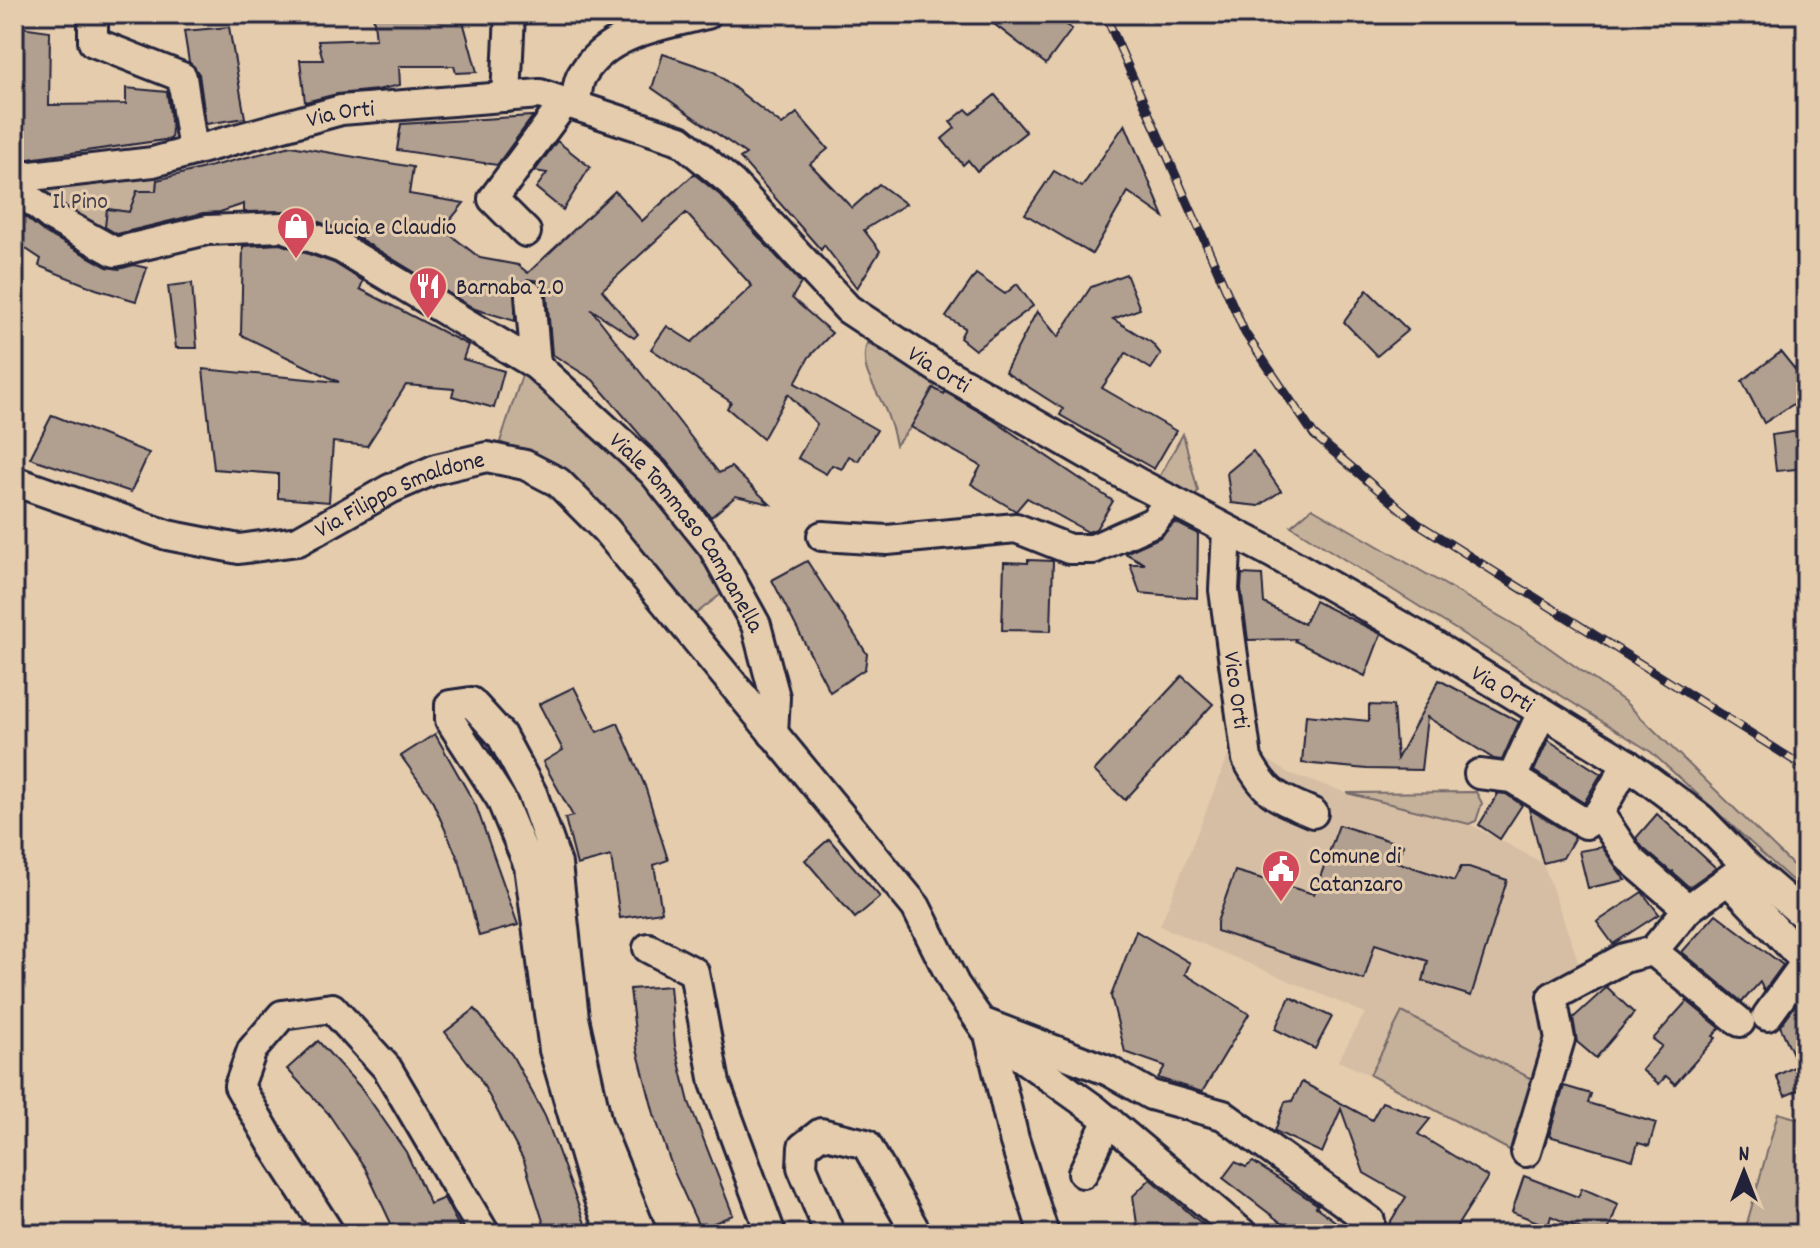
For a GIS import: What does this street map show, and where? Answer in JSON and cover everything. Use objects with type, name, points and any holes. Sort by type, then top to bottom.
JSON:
[{"type":"street","points":[[93,14],[93,42],[182,77],[193,151]]},
{"type":"street","points":[[506,97],[510,14]]},
{"type":"street","points":[[526,232],[493,199],[570,103],[580,77],[598,55],[634,33],[707,14]]},
{"type":"street","name":"Via Orti","points":[[14,178],[153,162],[341,110],[540,94],[680,140],[732,183],[848,309],[939,369],[1406,629],[1627,764],[1701,819],[1738,874],[1806,917]]},
{"type":"street","name":"Viale Tommaso Campanella","points":[[14,186],[52,217],[115,252],[207,230],[283,227],[341,248],[536,365],[653,472],[713,547],[756,625],[775,697],[773,734]]},
{"type":"street","points":[[530,296],[536,365]]},
{"type":"street","name":"Via Filippo Smaldone","points":[[14,481],[167,535],[239,549],[298,541],[390,489],[436,469],[487,457],[525,465],[558,482],[606,530],[773,734]]},
{"type":"street","points":[[822,536],[887,540],[1016,528],[1069,549],[1093,549],[1153,522],[1171,500]]},
{"type":"street","name":"Vico Orti","points":[[1227,531],[1224,590],[1247,759],[1260,783],[1274,796],[1313,813]]},
{"type":"street","points":[[612,1234],[592,1180],[554,1050],[529,866],[501,799],[450,720],[450,705],[471,702],[501,735],[532,793],[557,864],[574,1018],[597,1123],[642,1234]]},
{"type":"street","points":[[1512,778],[1542,712]]},
{"type":"street","points":[[773,734],[916,907],[955,985],[985,1028],[1108,1120],[1243,1234]]},
{"type":"street","points":[[1479,774],[1512,778],[1586,824],[1599,813],[1627,764]]},
{"type":"street","points":[[1599,813],[1630,859],[1688,909]]},
{"type":"street","points":[[1526,1152],[1560,1039],[1552,997],[1624,958],[1653,951],[1688,909],[1738,874],[1806,962],[1754,1019],[1653,951]]},
{"type":"street","points":[[648,948],[694,972],[715,1083],[771,1234]]},
{"type":"street","points":[[330,1234],[239,1086],[252,1050],[282,1015],[332,1008],[387,1068],[485,1234]]},
{"type":"street","points":[[985,1028],[1109,1071],[1151,1095],[1223,1115],[1370,1221]]},
{"type":"street","points":[[985,1028],[1014,1139],[1044,1234]]},
{"type":"street","points":[[1083,1173],[1108,1120]]},
{"type":"street","points":[[830,1234],[802,1167],[803,1147],[821,1133],[866,1144],[917,1234]]},
{"type":"shaded area","points":[[1230,751],[1254,751],[1288,773],[1347,793],[1469,824],[1543,863],[1579,963],[1533,998],[1560,1039],[1513,1152],[1338,1061],[1365,1013],[1160,926]]},
{"type":"green space","name":"Il Pino","points":[[153,162],[156,191],[137,191],[129,212],[107,209],[105,238],[35,206],[41,176]]},
{"type":"green space","points":[[867,343],[937,382],[911,427],[896,445],[887,414],[867,371]]},
{"type":"green space","points":[[524,369],[585,411],[734,584],[693,616],[566,471],[500,442]]},
{"type":"green space","points":[[1183,434],[1198,491],[1187,509],[1152,490]]},
{"type":"green space","points":[[1312,508],[1527,632],[1624,701],[1806,878],[1806,893],[1651,752],[1291,526]]},
{"type":"green space","points":[[1476,792],[1482,803],[1476,821],[1469,824],[1347,793]]},
{"type":"green space","points":[[1402,1012],[1540,1083],[1513,1152],[1370,1075]]},
{"type":"green space","points":[[1778,1113],[1806,1121],[1806,1234],[1744,1234]]},
{"type":"building","points":[[373,14],[461,14],[477,72],[456,73],[454,66],[399,66],[400,85],[305,102],[300,60],[323,60],[318,41],[376,39]]},
{"type":"building","points":[[981,14],[1052,14],[1072,29],[1046,64]]},
{"type":"building","points":[[14,26],[50,31],[49,105],[126,104],[126,88],[167,92],[171,139],[14,161]]},
{"type":"building","points":[[229,27],[245,118],[206,124],[199,74],[189,62],[184,31]]},
{"type":"building","points":[[663,54],[713,71],[782,125],[797,113],[828,149],[810,164],[852,208],[879,184],[906,204],[864,230],[880,251],[857,288],[824,245],[821,250],[740,158],[746,154],[652,88]]},
{"type":"building","points":[[995,95],[1026,132],[977,171],[968,160],[963,165],[942,139],[955,128],[950,122],[966,109],[971,114]]},
{"type":"building","points":[[533,116],[497,165],[397,150],[401,124]]},
{"type":"building","points":[[1125,124],[1164,217],[1128,192],[1092,254],[1025,214],[1054,171],[1082,187]]},
{"type":"building","points":[[557,141],[590,167],[563,210],[536,188],[547,173],[535,171]]},
{"type":"building","points":[[291,146],[413,167],[409,194],[464,203],[443,229],[480,258],[518,265],[528,273],[615,191],[642,221],[694,174],[720,195],[801,283],[792,298],[832,333],[809,357],[795,383],[877,430],[858,461],[849,456],[842,469],[832,465],[826,474],[798,458],[817,424],[788,394],[763,439],[727,408],[731,402],[651,349],[667,326],[692,342],[752,286],[686,213],[602,290],[638,334],[634,338],[591,309],[719,473],[731,467],[770,504],[736,496],[711,517],[666,461],[593,380],[552,354],[547,295],[538,281],[528,279],[515,288],[515,321],[475,309],[350,233],[288,211],[244,212],[244,204],[117,234],[105,227],[107,209],[129,212],[137,191],[156,191],[157,180]]},
{"type":"building","points":[[14,208],[44,232],[107,267],[119,269],[134,265],[147,268],[136,301],[39,266],[41,259],[14,241]]},
{"type":"building","points":[[280,244],[334,263],[363,281],[360,289],[468,345],[463,359],[504,371],[494,408],[452,396],[454,389],[406,385],[367,446],[333,442],[329,502],[278,498],[278,474],[214,469],[203,369],[339,382],[241,335],[243,246]]},
{"type":"building","points":[[976,274],[1005,294],[1017,284],[1033,306],[975,350],[960,338],[965,328],[946,317]]},
{"type":"building","points":[[1126,274],[1140,309],[1113,319],[1152,343],[1161,354],[1151,369],[1126,353],[1102,388],[1176,431],[1154,469],[1060,415],[1063,409],[1005,372],[1037,311],[1058,337],[1091,287]]},
{"type":"building","points":[[192,283],[197,348],[176,348],[168,286]]},
{"type":"building","points":[[1367,290],[1408,330],[1377,356],[1344,322]]},
{"type":"building","points":[[1781,352],[1806,383],[1806,396],[1764,423],[1742,381]]},
{"type":"building","points":[[933,388],[990,418],[1113,501],[1096,529],[1088,532],[1027,498],[1016,511],[971,484],[981,466],[911,427]]},
{"type":"building","points":[[52,415],[149,453],[131,492],[30,458]]},
{"type":"building","points":[[1806,430],[1806,468],[1776,471],[1772,435]]},
{"type":"building","points":[[1253,451],[1281,491],[1259,506],[1231,503],[1227,473]]},
{"type":"building","points":[[1175,522],[1198,534],[1197,598],[1140,593],[1130,564],[1145,564],[1125,553],[1161,537]]},
{"type":"building","points":[[1028,560],[1053,561],[1051,631],[1002,630],[1004,562],[1028,563]]},
{"type":"building","points":[[807,561],[867,654],[865,669],[830,692],[772,580]]},
{"type":"building","points":[[1242,574],[1262,575],[1264,603],[1304,624],[1315,601],[1381,634],[1365,676],[1296,639],[1248,640]]},
{"type":"building","points":[[1182,676],[1213,704],[1125,800],[1094,771]]},
{"type":"building","points":[[1439,680],[1519,722],[1502,760],[1494,759],[1427,717],[1421,770],[1302,763],[1306,715],[1369,721],[1369,705],[1393,706],[1397,759]]},
{"type":"building","points":[[574,687],[597,732],[618,723],[645,786],[668,860],[654,865],[662,912],[620,918],[611,856],[577,865],[565,818],[573,816],[543,762],[563,750],[539,704]]},
{"type":"building","points":[[435,734],[476,806],[518,925],[479,936],[460,863],[431,798],[401,756]]},
{"type":"building","points":[[1548,740],[1601,774],[1584,803],[1534,771]]},
{"type":"building","points":[[1496,793],[1506,794],[1522,805],[1500,839],[1479,825]]},
{"type":"building","points":[[1529,809],[1575,837],[1563,858],[1543,863]]},
{"type":"building","points":[[1657,814],[1716,868],[1689,887],[1674,871],[1671,872],[1643,848],[1636,838]]},
{"type":"building","points":[[1339,825],[1403,845],[1397,862],[1454,881],[1461,867],[1507,880],[1471,996],[1423,981],[1428,961],[1375,944],[1364,980],[1217,931],[1217,922],[1235,871],[1314,894]]},
{"type":"building","points":[[829,839],[880,897],[855,918],[805,860]]},
{"type":"building","points":[[1602,847],[1625,880],[1588,888],[1579,851]]},
{"type":"building","points":[[1642,892],[1659,914],[1613,944],[1597,922]]},
{"type":"building","points":[[1716,914],[1783,965],[1764,991],[1760,982],[1742,1002],[1682,952]]},
{"type":"building","points":[[1136,931],[1190,963],[1185,974],[1249,1014],[1202,1092],[1158,1078],[1165,1066],[1125,1052],[1111,996]]},
{"type":"building","points":[[670,986],[675,1046],[689,1102],[733,1215],[700,1229],[674,1172],[654,1114],[637,1049],[630,989]]},
{"type":"building","points":[[1607,987],[1634,1013],[1596,1058],[1577,1042],[1573,1018]]},
{"type":"building","points":[[1806,991],[1806,1087],[1785,1096],[1776,1076],[1798,1065],[1780,1026]]},
{"type":"building","points":[[1290,997],[1332,1017],[1315,1049],[1275,1029]]},
{"type":"building","points":[[1687,1001],[1720,1028],[1713,1036],[1716,1038],[1675,1084],[1666,1076],[1659,1084],[1642,1070],[1662,1046],[1653,1039]]},
{"type":"building","points":[[475,1009],[512,1055],[545,1116],[589,1234],[547,1234],[524,1161],[479,1077],[445,1032]]},
{"type":"building","points":[[318,1041],[362,1089],[406,1152],[430,1204],[444,1198],[463,1234],[396,1234],[365,1168],[328,1113],[287,1069]]},
{"type":"building","points":[[1302,1082],[1372,1120],[1382,1102],[1430,1119],[1418,1134],[1488,1177],[1452,1234],[1405,1234],[1389,1224],[1406,1197],[1364,1173],[1341,1109],[1322,1153],[1275,1131],[1285,1102],[1292,1101]]},
{"type":"building","points":[[1564,1086],[1591,1094],[1588,1103],[1656,1123],[1649,1146],[1638,1143],[1633,1160],[1549,1136]]},
{"type":"building","points":[[1235,1162],[1246,1167],[1253,1162],[1318,1205],[1316,1207],[1352,1234],[1296,1234],[1223,1178]]},
{"type":"building","points":[[1524,1176],[1578,1197],[1582,1188],[1618,1204],[1607,1234],[1592,1234],[1551,1216],[1548,1226],[1512,1212]]},
{"type":"building","points":[[1150,1179],[1214,1234],[1148,1234],[1137,1224],[1133,1196]]},
{"type":"railway","points":[[1105,14],[1245,333],[1314,435],[1417,523],[1806,768]]},
{"type":"place","name":"Lucia e Claudio","points":[[296,260]]},
{"type":"place","name":"Barnaba 2.0","points":[[428,320]]},
{"type":"place","name":"Comune di Catanzaro","points":[[1281,903]]}]
